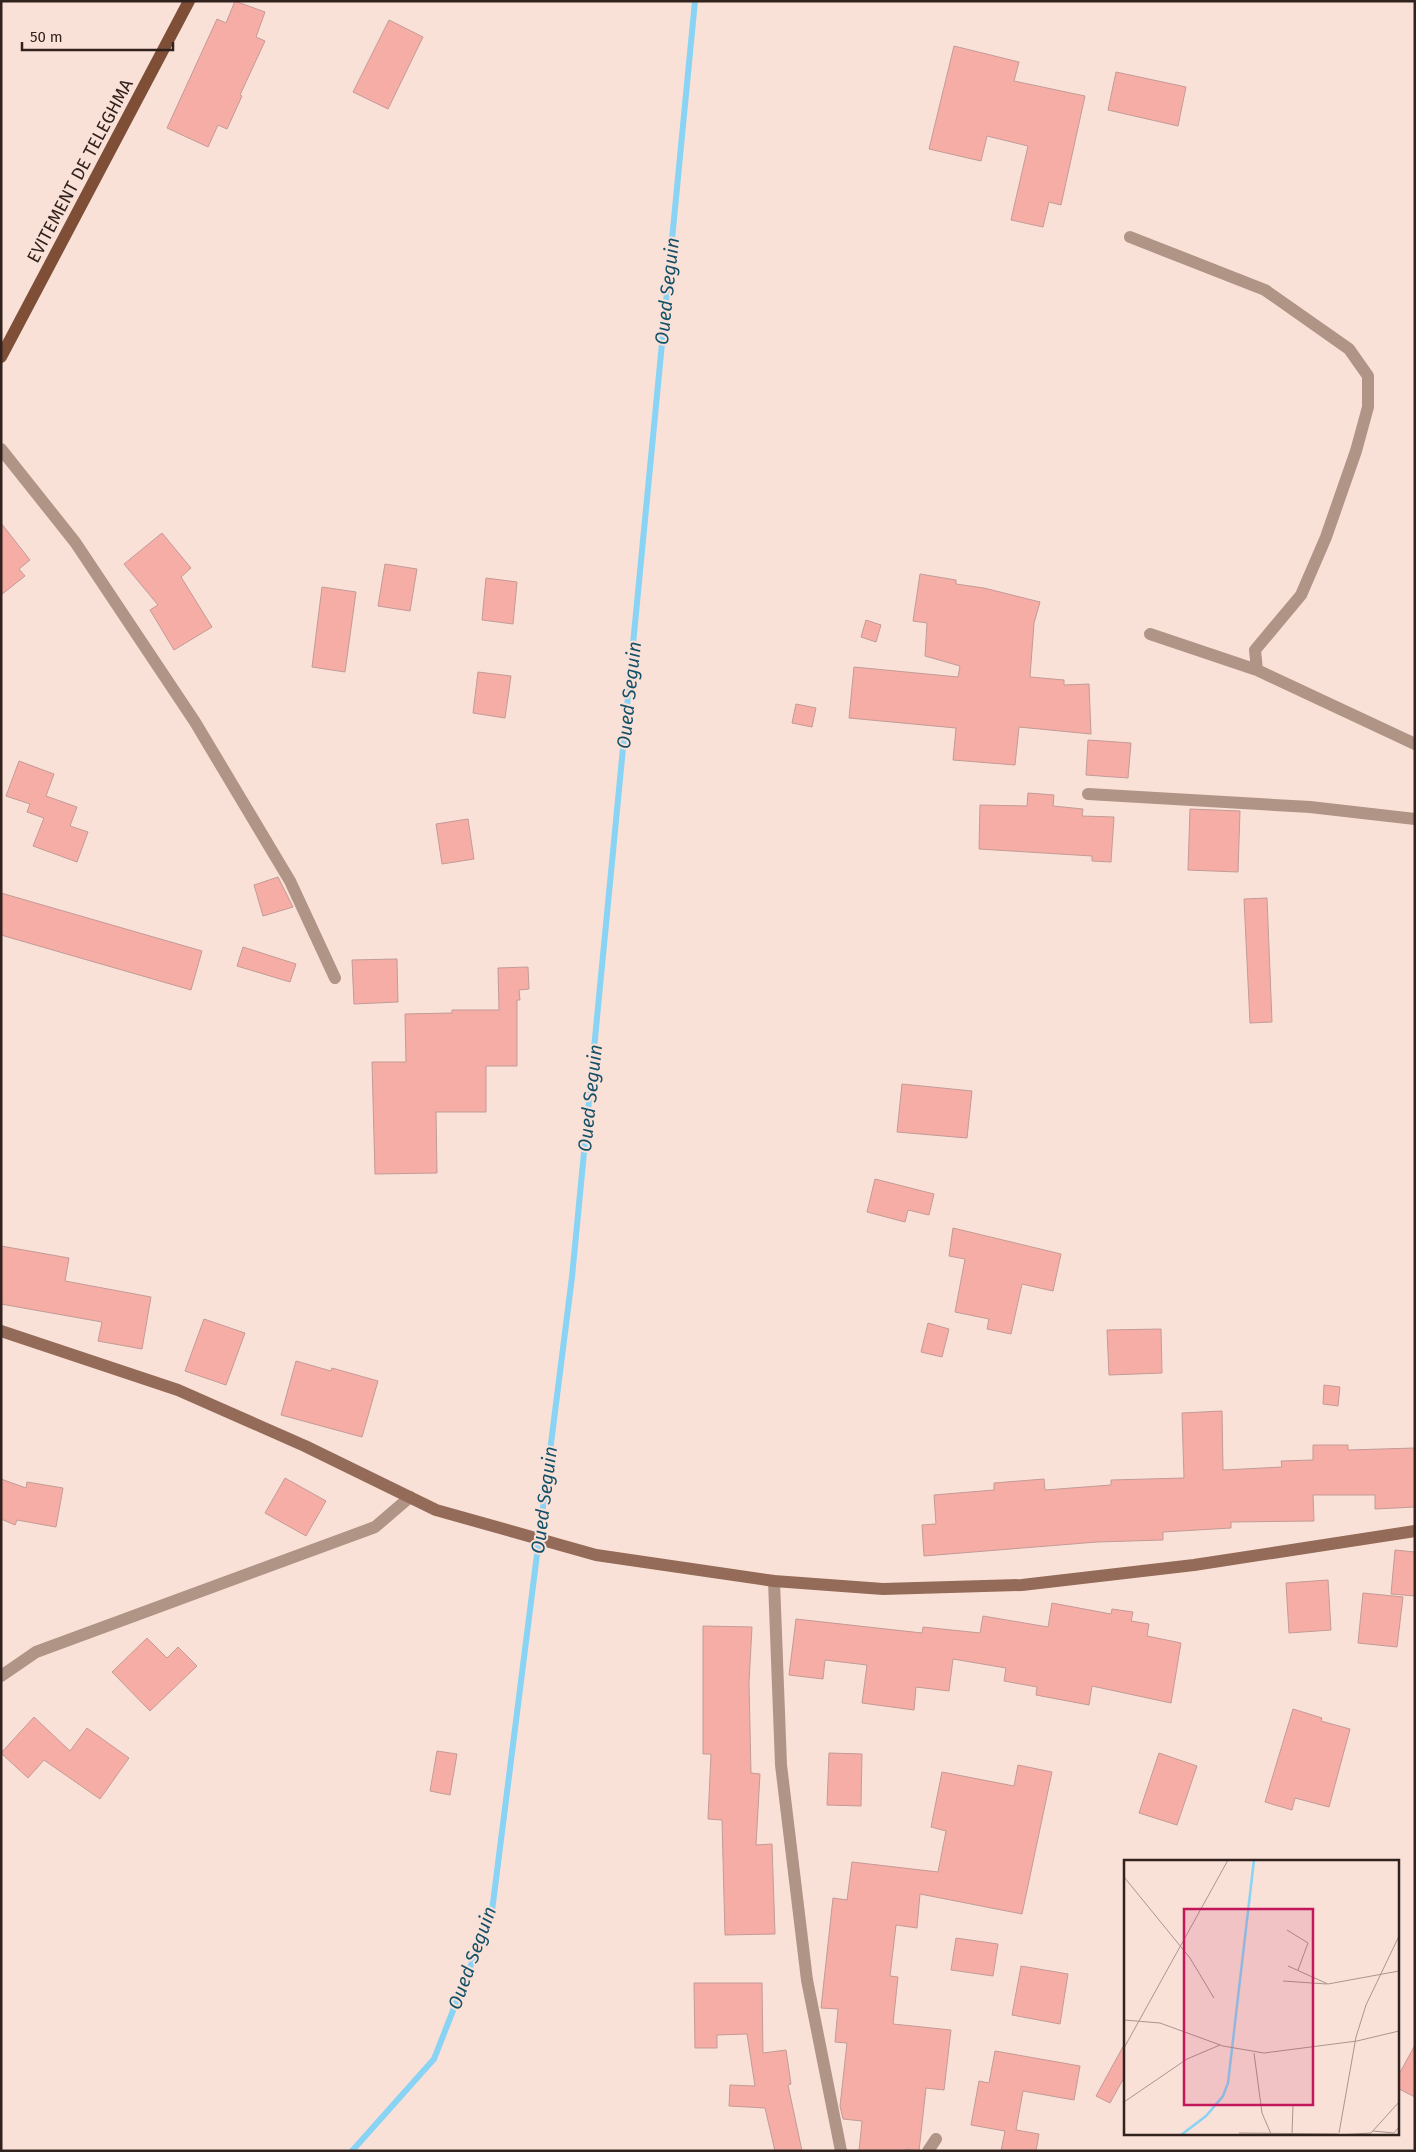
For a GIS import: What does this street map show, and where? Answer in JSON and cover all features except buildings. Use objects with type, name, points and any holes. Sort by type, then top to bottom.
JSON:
[{"type":"main road","name":"EVITEMENT DE TELEGHMA","points":[[1,356],[189,1]]},
{"type":"main road","points":[[1,1331],[178,1390],[305,1446],[436,1510],[596,1555],[774,1581],[883,1589],[1022,1585],[1194,1565],[1415,1531]]},
{"type":"street","points":[[1130,237],[1265,290],[1349,350],[1368,376],[1368,407],[1356,451],[1326,537],[1301,594],[1255,650],[1257,670]]},
{"type":"street","points":[[1,449],[75,542],[195,722],[290,880],[335,978]]},
{"type":"street","points":[[1150,634],[1257,670],[1415,744]]},
{"type":"street","points":[[1088,794],[1310,806],[1415,819]]},
{"type":"street","points":[[1,1676],[36,1652],[375,1527],[410,1497]]},
{"type":"street","points":[[774,1581],[782,1775],[807,1980],[842,2151]]},
{"type":"street","points":[[928,2151],[936,2139]]},
{"type":"waterway","name":"Oued Seguin","points":[[352,2151],[434,2059],[492,1911],[572,1277],[695,1]]}]
